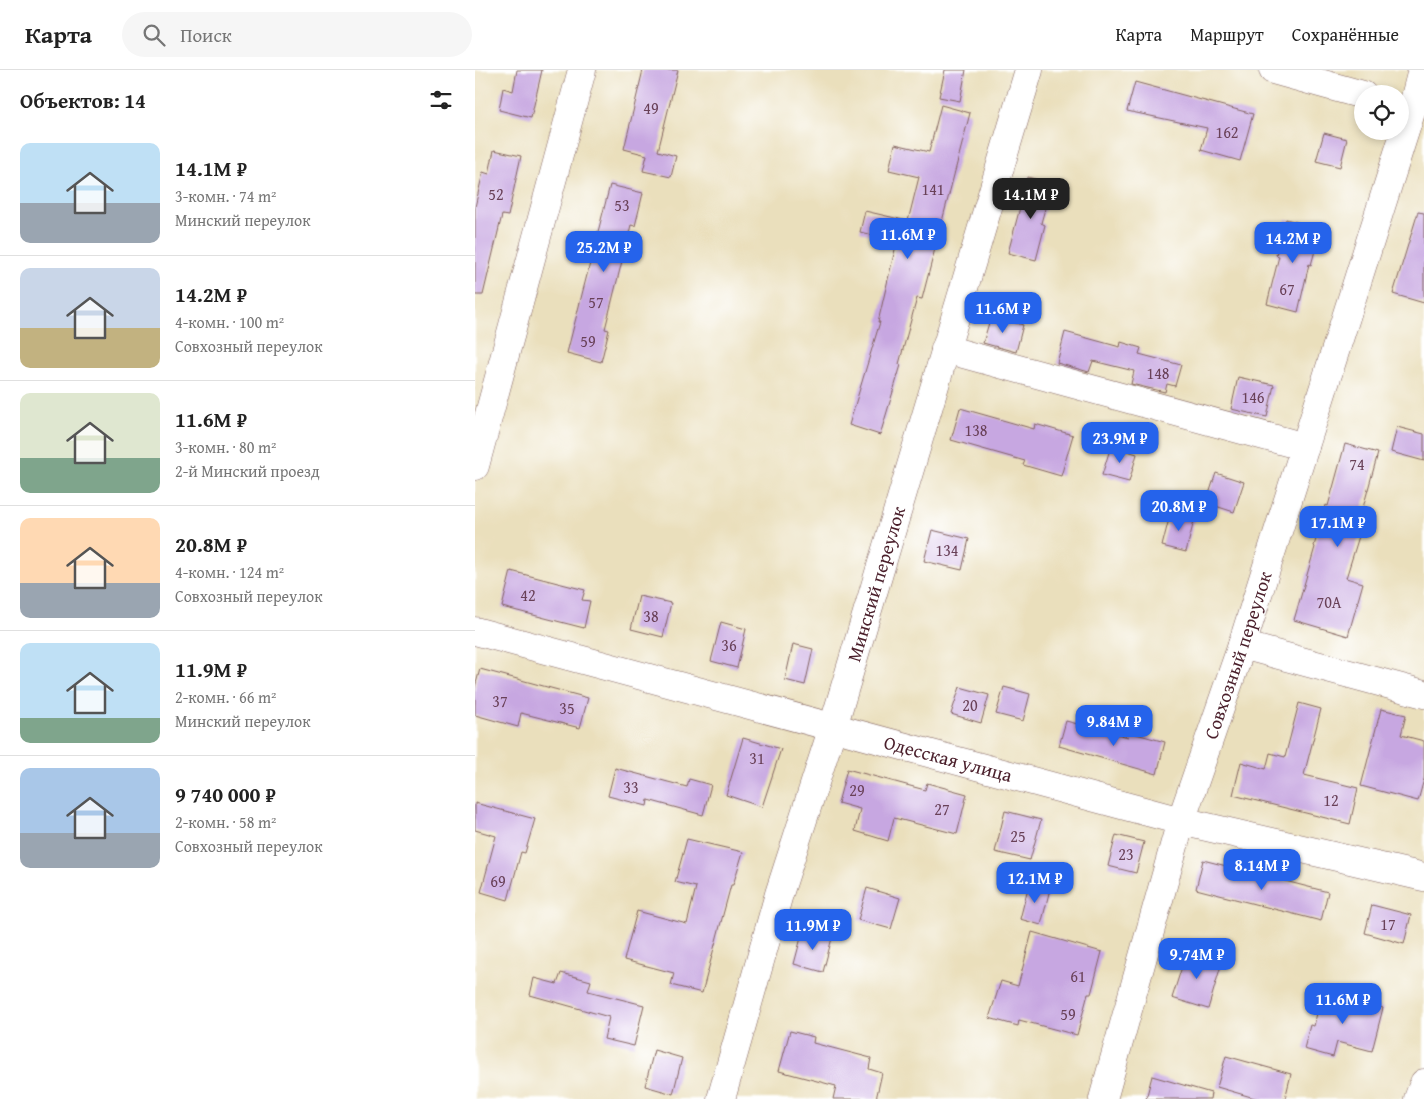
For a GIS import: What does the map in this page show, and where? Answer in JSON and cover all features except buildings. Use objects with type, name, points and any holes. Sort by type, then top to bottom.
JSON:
[{"type":"street","points":[[475,466],[582,70]]},
{"type":"street","name":"Минский переулок","points":[[728,1097],[779,894],[833,727],[1029,70]]},
{"type":"street","points":[[1273,70],[1354,92]]},
{"type":"street","name":"Совхозный переулок","points":[[1409,100],[1422,70]]},
{"type":"street","name":"Совхозный переулок","points":[[1103,1099],[1181,821],[1242,644],[1305,447],[1396,140]]},
{"type":"street","points":[[945,350],[1305,447]]},
{"type":"street","name":"Одесская улица","points":[[475,630],[1181,821],[1424,877]]},
{"type":"street","points":[[1242,644],[1424,694]]},
{"type":"street","points":[[1418,1099],[1424,1083]]}]
